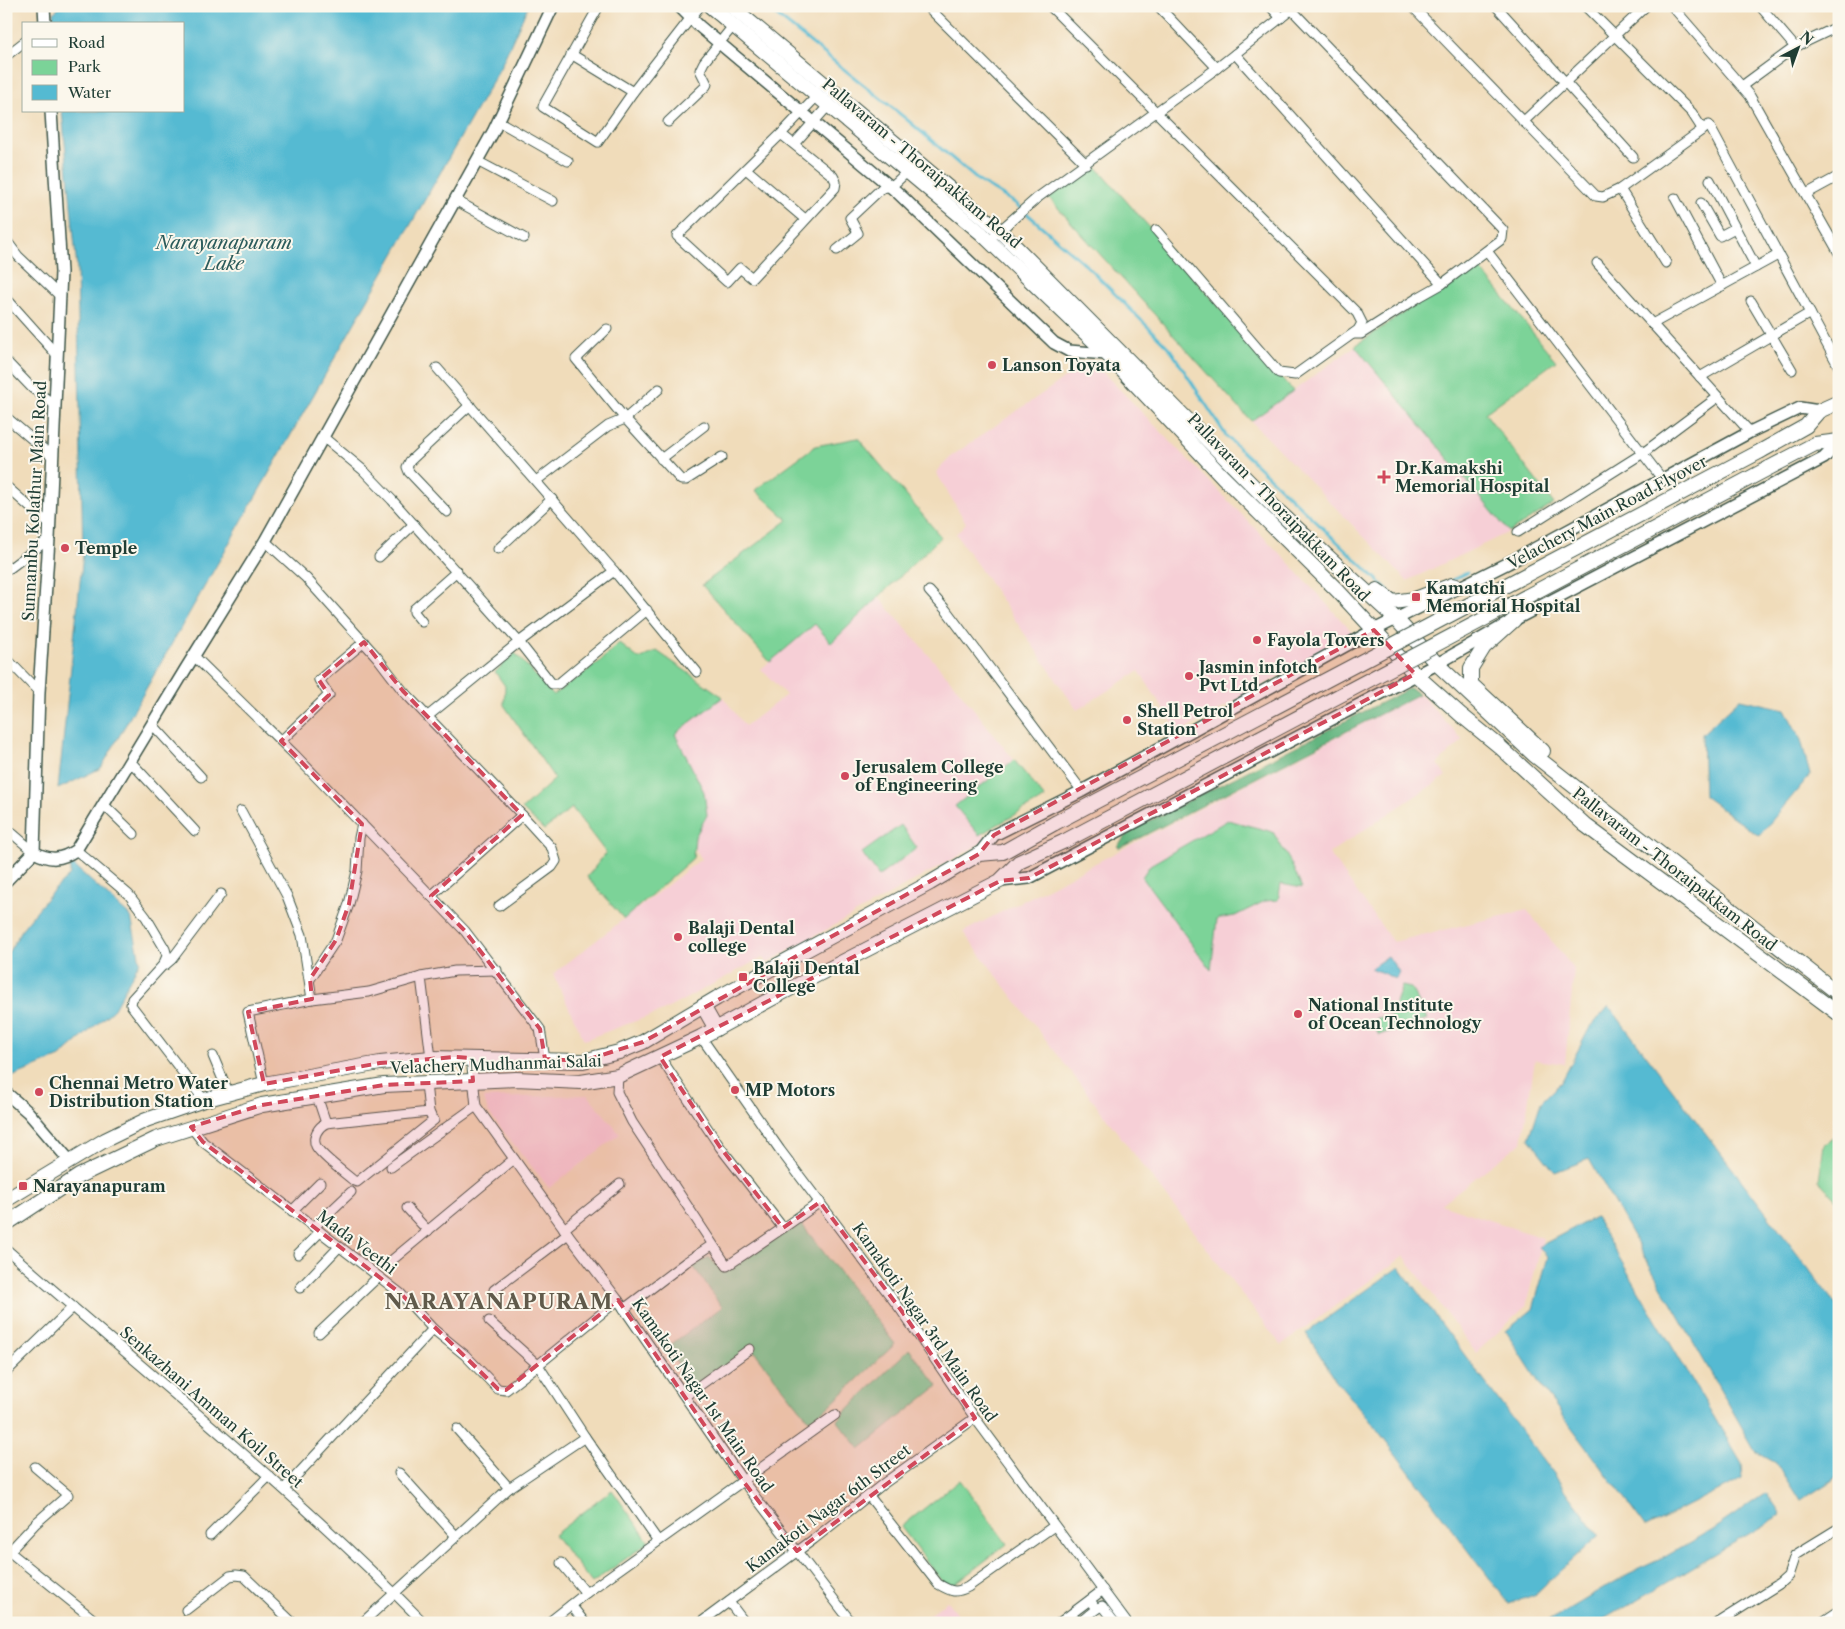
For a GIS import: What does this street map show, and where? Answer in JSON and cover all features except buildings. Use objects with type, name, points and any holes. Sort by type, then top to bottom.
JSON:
[{"type":"main road","name":"Pallavaram - Thoraipakkam Road","points":[[710,6],[931,190],[989,241],[1106,354],[1223,477],[1338,591],[1416,674],[1461,715],[1499,746],[1585,825],[1839,1014]]},
{"type":"main road","name":"Pallavaram - Thoraipakkam Road","points":[[731,6],[1000,231],[1297,529],[1396,619],[1437,664],[1514,730],[1562,776],[1833,990]]},
{"type":"main road","name":"Velachery Main Road Flyover","points":[[979,854],[1002,852],[1761,451],[1806,426],[1820,411],[1839,402]]},
{"type":"main road","points":[[1000,882],[1019,862],[1065,841],[1814,444],[1839,441]]},
{"type":"main road","points":[[1297,529],[1311,530],[1388,600],[1393,602],[1415,599],[1452,585],[1460,587]]},
{"type":"main road","points":[[1514,620],[1484,647],[1471,668],[1471,684],[1514,730]]},
{"type":"main road","name":"Velachery Mudhanmai Salai","points":[[6,1200],[69,1160],[146,1120],[204,1100],[264,1084],[380,1062],[431,1058],[583,1061],[618,1052],[643,1042],[703,1006],[930,883],[979,854]]},
{"type":"main road","name":"Velachery Mudhanmai Salai","points":[[6,1224],[80,1176],[156,1139],[262,1105],[384,1085],[516,1079],[581,1082],[618,1076],[701,1037],[782,993],[1000,882]]},
{"type":"main road","points":[[703,1006],[716,1029]]},
{"type":"street","points":[[44,6],[46,22]]},
{"type":"street","points":[[6,828],[34,852],[45,858],[67,855],[76,850],[265,540],[477,161],[553,6]]},
{"type":"street","points":[[599,6],[543,107],[598,142],[633,92],[700,6]]},
{"type":"street","points":[[678,6],[924,218],[1054,343],[1069,351],[1106,354]]},
{"type":"street","points":[[927,6],[1086,164]]},
{"type":"street","points":[[1050,6],[1357,313],[1362,323],[1353,334],[1295,375],[1279,373],[1156,230]]},
{"type":"street","points":[[1158,6],[1217,68]]},
{"type":"street","points":[[1270,6],[1281,18]]},
{"type":"street","points":[[1412,6],[1596,196],[1603,197],[1620,189],[1709,125],[1839,368]]},
{"type":"street","points":[[1496,6],[1633,157]]},
{"type":"street","points":[[1585,6],[1692,113],[1702,130]]},
{"type":"street","points":[[1523,122],[1646,6]]},
{"type":"street","points":[[1672,6],[1750,96],[1839,253]]},
{"type":"street","points":[[1760,6],[1794,46]]},
{"type":"street","points":[[989,241],[1015,220],[1037,198],[1217,68],[1294,8],[1503,230],[1502,239],[1442,284],[1361,334],[1353,334]]},
{"type":"street","points":[[668,122],[706,86],[707,84],[700,70],[704,62],[733,26]]},
{"type":"street","points":[[1742,86],[1794,46],[1839,26]]},
{"type":"street","points":[[6,56],[22,44]]},
{"type":"street","points":[[571,54],[633,92]]},
{"type":"street","points":[[1235,54],[1442,284]]},
{"type":"street","points":[[781,134],[833,176],[836,182],[835,188],[752,278],[740,268],[727,282],[677,236],[781,134],[816,96]]},
{"type":"street","points":[[794,144],[828,106]]},
{"type":"street","name":"Sunnambu Kolathur Main Road","points":[[34,852],[39,692],[50,525],[61,272],[51,112]]},
{"type":"street","points":[[498,121],[568,161]]},
{"type":"street","points":[[477,161],[553,201]]},
{"type":"street","points":[[746,169],[805,219]]},
{"type":"street","points":[[836,250],[858,233],[850,218],[882,188],[892,186],[908,172]]},
{"type":"street","points":[[1806,194],[1839,176]]},
{"type":"street","points":[[1710,180],[1756,267]]},
{"type":"street","points":[[1620,189],[1666,263]]},
{"type":"street","points":[[1675,198],[1722,286]]},
{"type":"street","points":[[455,200],[524,238]]},
{"type":"street","points":[[1701,203],[1720,236],[1736,228]]},
{"type":"street","points":[[6,240],[18,256],[60,296]]},
{"type":"street","points":[[1487,251],[1663,480]]},
{"type":"street","points":[[1652,324],[1778,255]]},
{"type":"street","points":[[1597,264],[1750,432]]},
{"type":"street","points":[[6,298],[57,355]]},
{"type":"street","points":[[1751,301],[1792,370]]},
{"type":"street","points":[[1700,376],[1810,313]]},
{"type":"street","points":[[607,329],[576,359],[625,419],[681,480],[686,480],[722,457]]},
{"type":"street","points":[[6,361],[32,388],[55,404]]},
{"type":"street","points":[[437,368],[614,571],[697,672]]},
{"type":"street","points":[[536,481],[608,426],[625,419],[659,389]]},
{"type":"street","points":[[1518,532],[1643,453],[1718,397]]},
{"type":"street","points":[[447,512],[409,472],[407,467],[470,405]]},
{"type":"street","points":[[979,854],[994,836],[1082,791],[1374,630],[1508,563],[1750,432],[1800,408],[1820,411]]},
{"type":"street","points":[[6,417],[14,426],[53,457]]},
{"type":"street","points":[[661,459],[704,426]]},
{"type":"street","points":[[323,437],[363,470],[457,570],[519,642],[552,684],[555,685],[647,610]]},
{"type":"street","points":[[1000,882],[1029,878],[1437,664],[1514,620],[1824,458],[1839,441]]},
{"type":"street","points":[[6,486],[50,525]]},
{"type":"street","points":[[498,549],[552,499]]},
{"type":"street","points":[[379,557],[414,524]]},
{"type":"street","points":[[7,568],[49,539]]},
{"type":"street","points":[[265,540],[306,578],[364,642],[403,691],[552,848],[556,861],[552,867],[499,906]]},
{"type":"street","points":[[422,622],[414,612],[416,607],[457,570]]},
{"type":"street","points":[[428,716],[519,642],[614,571]]},
{"type":"street","points":[[929,592],[946,610],[1082,791]]},
{"type":"street","points":[[281,741],[329,696],[319,680],[364,642]]},
{"type":"street","points":[[194,656],[281,741],[465,931],[497,970],[540,1029],[544,1059]]},
{"type":"street","points":[[6,658],[39,692]]},
{"type":"street","points":[[152,724],[201,777]]},
{"type":"street","points":[[130,760],[195,831]]},
{"type":"street","points":[[103,804],[134,834]]},
{"type":"street","points":[[241,811],[288,896],[302,935],[312,999]]},
{"type":"street","points":[[431,896],[522,815]]},
{"type":"street","points":[[310,980],[336,940],[349,904],[357,871],[359,838],[362,824]]},
{"type":"street","points":[[76,850],[129,895],[146,917],[165,949],[166,961],[132,999],[131,1005],[204,1100]]},
{"type":"street","points":[[6,881],[34,852]]},
{"type":"street","points":[[160,968],[172,959],[221,894]]},
{"type":"street","points":[[264,1084],[248,1012],[312,999],[369,992],[421,977],[455,971],[497,970]]},
{"type":"street","points":[[421,977],[431,1058]]},
{"type":"street","name":"Kamakoti Nagar 3rd Main Road","points":[[701,1037],[780,1150],[901,1310],[974,1418],[1127,1623]]},
{"type":"street","points":[[213,1056],[229,1094]]},
{"type":"street","points":[[660,1056],[720,1147],[783,1228]]},
{"type":"street","name":"Kamakoti Nagar 1st Main Road","points":[[471,1058],[476,1106],[624,1308],[743,1481],[852,1623]]},
{"type":"street","points":[[618,1076],[617,1092],[632,1122],[727,1266],[820,1202]]},
{"type":"street","points":[[426,1083],[431,1116],[442,1131]]},
{"type":"street","points":[[6,1093],[28,1112],[69,1160]]},
{"type":"street","points":[[316,1096],[326,1123]]},
{"type":"street","points":[[392,1167],[476,1106]]},
{"type":"street","points":[[431,1116],[357,1182],[317,1148],[315,1138],[319,1128],[326,1123],[431,1116]]},
{"type":"street","name":"Mada Veethi","points":[[191,1128],[204,1142],[400,1293],[433,1329],[465,1355],[498,1389],[506,1390],[538,1364]]},
{"type":"street","points":[[391,1262],[514,1158]]},
{"type":"street","points":[[292,1211],[320,1183]]},
{"type":"street","points":[[494,1290],[620,1184]]},
{"type":"street","points":[[298,1254],[351,1192]]},
{"type":"street","points":[[407,1208],[428,1230]]},
{"type":"street","points":[[624,1308],[712,1245]]},
{"type":"street","points":[[300,1288],[339,1247]]},
{"type":"street","name":"Senkazhani Amman Koil Street","points":[[6,1249],[284,1489],[394,1592],[424,1623]]},
{"type":"street","points":[[319,1333],[378,1277]]},
{"type":"street","points":[[538,1364],[618,1300]]},
{"type":"street","points":[[6,1372],[73,1306]]},
{"type":"street","points":[[489,1321],[538,1364],[585,1437],[658,1541]]},
{"type":"street","points":[[284,1489],[433,1329]]},
{"type":"street","points":[[685,1396],[750,1349]]},
{"type":"street","points":[[548,1623],[658,1541],[836,1415]]},
{"type":"street","name":"Kamakoti Nagar 6th Street","points":[[700,1623],[974,1418]]},
{"type":"street","points":[[457,1429],[510,1488]]},
{"type":"street","points":[[362,1623],[510,1488],[585,1437]]},
{"type":"street","points":[[35,1467],[68,1496],[36,1523],[7,1552],[98,1623]]},
{"type":"street","points":[[399,1473],[456,1536]]},
{"type":"street","points":[[210,1535],[269,1476]]},
{"type":"street","points":[[869,1496],[938,1584],[950,1592],[959,1592],[968,1587],[1054,1526]]},
{"type":"street","points":[[1716,1623],[1779,1584],[1788,1576],[1795,1555],[1839,1528]]},
{"type":"street","points":[[561,1564],[586,1593]]},
{"type":"street","points":[[186,1610],[230,1576],[236,1575],[244,1576],[293,1623]]},
{"type":"street","points":[[1062,1622],[1103,1590]]},
{"type":"street","points":[[1090,1600],[1096,1609]]},
{"type":"street","points":[[729,1602],[745,1623]]},
{"type":"street","points":[[571,1604],[585,1623]]},
{"type":"street","points":[[1079,1623],[1102,1606],[1115,1623]]},
{"type":"street","points":[[1821,1623],[1839,1611]]},
{"type":"highlighted area","points":[[1374,630],[1415,674],[1029,878],[1000,881],[660,1057],[720,1147],[783,1228],[820,1202],[901,1310],[975,1418],[797,1551],[743,1481],[618,1300],[506,1390],[498,1389],[400,1293],[203,1142],[191,1127],[262,1105],[384,1085],[473,1081],[471,1058],[455,1057],[380,1063],[264,1084],[248,1012],[312,999],[310,979],[336,940],[349,904],[362,824],[281,741],[329,695],[319,680],[364,642],[403,691],[522,815],[431,896],[465,931],[540,1029],[545,1059],[583,1061],[643,1042],[979,854],[994,835]]},
{"type":"shaded area","name":"Dr.Kamakshi Memorial Hospital","points":[[1355,346],[1509,532],[1407,581],[1251,421]]},
{"type":"shaded area","points":[[1091,360],[1289,563],[1354,634],[1179,733],[1139,671],[1077,710],[956,534],[966,523],[936,472],[953,455]]},
{"type":"shaded area","name":"Jerusalem College of Engineering","points":[[878,596],[958,689],[1014,760],[962,801],[987,840],[767,963],[763,957],[663,1011],[584,1040],[553,974],[701,859],[688,836],[707,815],[704,792],[682,748],[674,738],[675,734],[723,697],[745,726],[786,695],[761,669],[815,624],[831,642]]},
{"type":"shaded area","name":"National Institute of Ocean Technology","points":[[1420,694],[1463,740],[1437,764],[1446,776],[1329,853],[1393,942],[1527,910],[1574,969],[1565,1064],[1535,1060],[1522,1142],[1441,1204],[1543,1238],[1526,1306],[1476,1353],[1404,1256],[1281,1345],[963,932]]},
{"type":"shaded area","points":[[588,1095],[620,1134],[549,1188],[488,1112],[484,1098]]},
{"type":"shaded area","points":[[947,1601],[964,1623],[918,1623],[942,1605]]},
{"type":"green space","points":[[1093,163],[1293,391],[1251,421],[1049,198]]},
{"type":"green space","points":[[1479,267],[1556,361],[1485,413],[1554,504],[1509,532],[1355,346],[1406,311]]},
{"type":"green space","points":[[858,438],[941,537],[831,643],[815,624],[770,662],[702,585],[788,520],[755,490],[815,446]]},
{"type":"green space","points":[[619,643],[639,659],[657,651],[723,697],[675,734],[704,792],[707,815],[695,837],[693,858],[624,919],[587,877],[606,853],[572,808],[544,830],[522,809],[555,779],[504,705],[505,686],[495,672],[515,653],[553,695],[598,663]]},
{"type":"green space","points":[[1410,688],[1419,694],[1120,848],[1117,846],[1132,830]]},
{"type":"green space","points":[[1014,760],[1045,798],[979,835],[955,806]]},
{"type":"green space","points":[[1228,820],[1273,832],[1291,863],[1302,888],[1281,884],[1278,900],[1265,901],[1235,916],[1217,919],[1211,970],[1142,877],[1150,865]]},
{"type":"green space","points":[[901,825],[917,848],[879,876],[862,853]]},
{"type":"green space","points":[[1402,986],[1411,988],[1427,1019],[1379,1035],[1374,1027],[1376,1018],[1391,1016]]},
{"type":"green space","points":[[1839,1135],[1839,1202],[1819,1181],[1824,1144]]},
{"type":"green space","points":[[800,1222],[895,1344],[826,1409],[809,1420],[754,1351],[697,1391],[666,1348],[722,1307],[693,1266],[709,1257],[723,1272]]},
{"type":"green space","points":[[909,1349],[938,1386],[860,1449],[837,1420]]},
{"type":"green space","points":[[960,1480],[1007,1544],[948,1589],[901,1527]]},
{"type":"green space","points":[[612,1490],[649,1542],[592,1583],[554,1535]]},
{"type":"water","name":"Narayanapuram Lake","points":[[61,6],[528,6],[500,68],[101,768],[58,789],[83,554],[77,269],[62,112],[185,112],[185,22],[54,22],[53,13]]},
{"type":"water","points":[[1740,699],[1785,709],[1801,740],[1810,775],[1759,836],[1704,796],[1702,734]]},
{"type":"water","points":[[70,862],[131,917],[140,961],[114,1009],[60,1057],[9,1078],[6,1075],[6,956],[25,925],[51,893],[70,875]]},
{"type":"water","points":[[1388,956],[1399,972],[1396,979],[1371,968]]},
{"type":"water","points":[[1609,1006],[1839,1309],[1839,1476],[1800,1501],[1776,1463],[1756,1452],[1589,1159],[1555,1172],[1529,1139],[1541,1102],[1562,1081],[1589,1029]]},
{"type":"water","points":[[1595,1217],[1742,1464],[1743,1478],[1646,1527],[1543,1389],[1506,1331],[1533,1309],[1548,1257],[1538,1247]]},
{"type":"water","points":[[1399,1267],[1599,1535],[1534,1595],[1509,1604],[1373,1424],[1335,1379],[1306,1333]]},
{"type":"water","points":[[1766,1493],[1781,1515],[1598,1623],[1546,1623],[1628,1574],[1663,1558],[1712,1530]]},
{"type":"waterway","points":[[766,7],[905,118],[980,182],[1015,203],[1089,268],[1170,349],[1227,437],[1388,590]]},
{"type":"waterway","points":[[1452,580],[1467,573]]},
{"type":"place","name":"Lanson Toyata","points":[[992,365]]},
{"type":"place","name":"Dr.Kamakshi Memorial Hospital","points":[[1384,477]]},
{"type":"place","name":"Temple","points":[[65,548]]},
{"type":"place","name":"Kamatchi Memorial Hospital","points":[[1416,597]]},
{"type":"place","name":"Fayola Towers","points":[[1257,640]]},
{"type":"place","name":"Jasmin infotch Pvt Ltd","points":[[1189,676]]},
{"type":"place","name":"Shell Petrol Station","points":[[1127,720]]},
{"type":"place","name":"Jerusalem College of Engineering","points":[[845,776]]},
{"type":"place","name":"Balaji Dental college","points":[[678,937]]},
{"type":"place","name":"Balaji Dental College","points":[[743,977]]},
{"type":"place","name":"National Institute of Ocean Technology","points":[[1298,1014]]},
{"type":"place","name":"MP Motors","points":[[735,1090]]},
{"type":"place","name":"Chennai Metro Water Distribution Station","points":[[39,1092]]},
{"type":"place","name":"Narayanapuram","points":[[23,1186]]},
{"type":"district","name":"NARAYANAPURAM","points":[[499,1301]]}]
